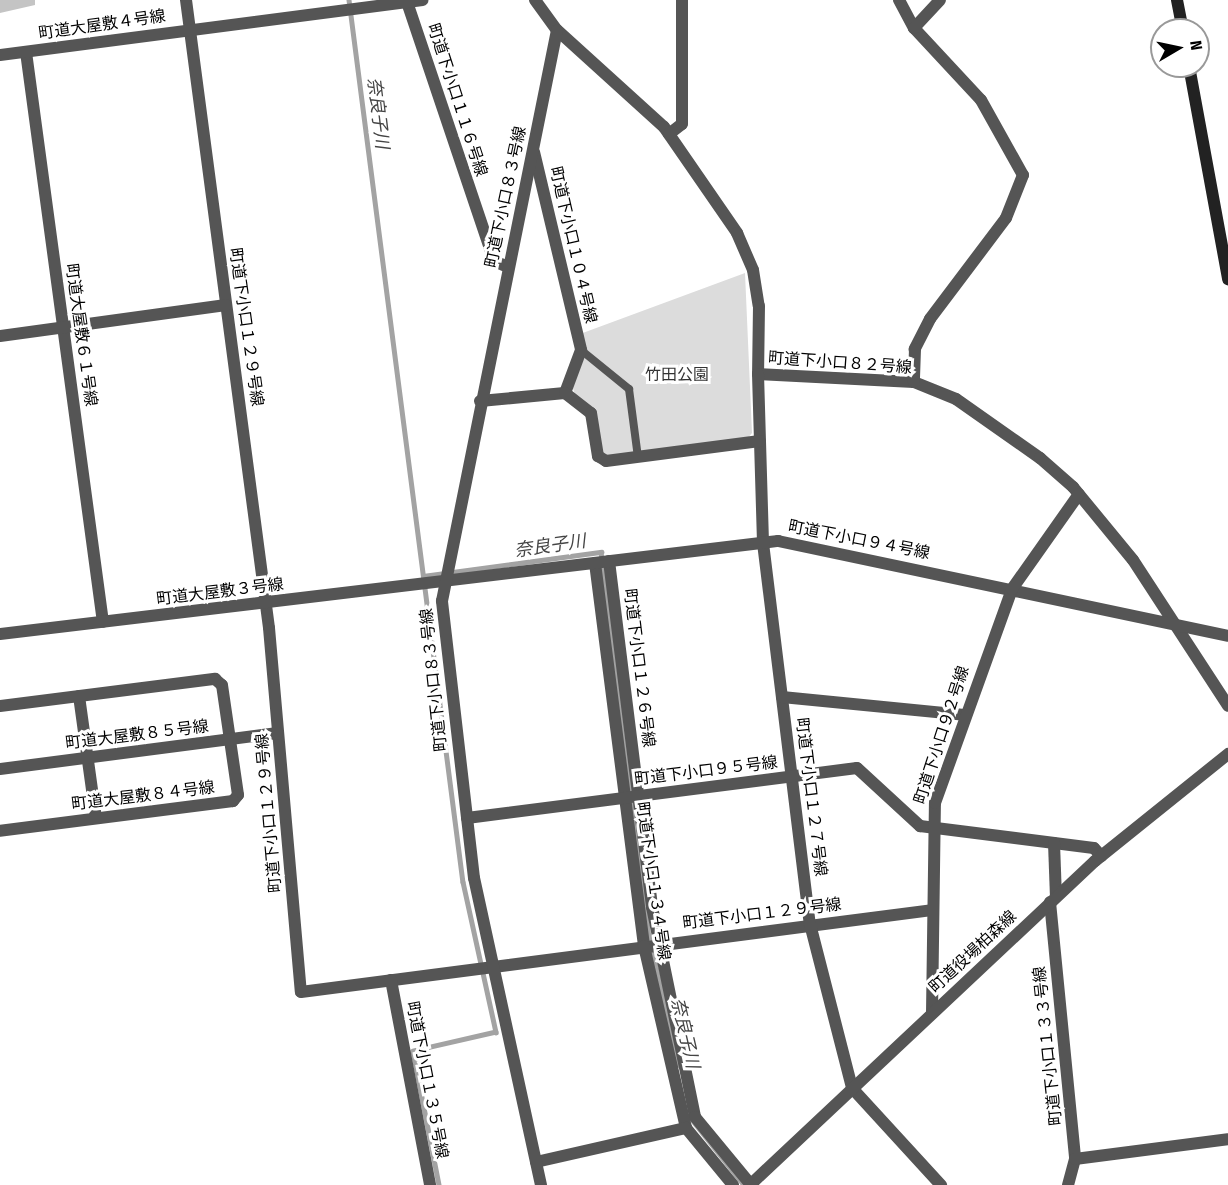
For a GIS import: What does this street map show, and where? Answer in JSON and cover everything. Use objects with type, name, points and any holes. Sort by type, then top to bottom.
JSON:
[{"type":"main road","points":[[1177,0],[1181,18]]},
{"type":"main road","points":[[1191,78],[1228,279]]},
{"type":"street","name":"町道下小口１２９号線","points":[[186,0],[266,602],[302,992],[810,924],[932,910]]},
{"type":"street","name":"町道大屋敷４号線","points":[[0,55],[422,0]]},
{"type":"street","name":"町道下小口８２号線","points":[[535,0],[557,30],[669,134],[716,200],[753,270],[758,374],[914,382],[956,399],[1040,458],[1080,494],[1178,628],[1228,706]]},
{"type":"street","points":[[669,134],[682,124],[682,0]]},
{"type":"street","points":[[899,0],[914,28],[981,100],[1018,165],[1023,185],[977,261],[930,319],[915,349],[914,382]]},
{"type":"street","points":[[914,28],[940,0]]},
{"type":"street","name":"町道下小口１１６号線","points":[[407,2],[494,261],[508,267]]},
{"type":"street","name":"町道下小口８３号線","points":[[541,1185],[494,966],[467,818],[442,620],[443,580],[557,30]]},
{"type":"street","name":"町道大屋敷６１号線","points":[[26,52],[103,622]]},
{"type":"street","name":"町道下小口１０４号線","points":[[533,148],[581,350]]},
{"type":"street","points":[[0,336],[226,305]]},
{"type":"street","points":[[565,393],[581,350]]},
{"type":"street","name":"町道下小口１２７号線","points":[[758,374],[763,543],[810,924],[852,1088],[941,1185]]},
{"type":"street","points":[[480,400],[565,393],[591,413],[598,456],[606,461],[760,441]]},
{"type":"street","name":"町道下小口９２号線","points":[[932,1014],[932,828],[964,716],[1012,589],[1080,494]]},
{"type":"street","name":"町道下小口９４号線","points":[[443,580],[763,543],[789,543],[1012,589],[1178,628],[1228,636]]},
{"type":"street","name":"町道下小口１２６号線","points":[[609,561],[658,944],[695,1117],[751,1185]]},
{"type":"street","name":"町道下小口１３４号線","points":[[595,563],[644,946],[686,1128],[734,1185]]},
{"type":"street","name":"町道大屋敷３号線","points":[[0,634],[443,580]]},
{"type":"street","name":"町道大屋敷８４号線","points":[[0,706],[215,679],[222,685],[238,795],[233,801],[0,831]]},
{"type":"street","points":[[79,696],[96,818]]},
{"type":"street","points":[[782,697],[964,716]]},
{"type":"street","name":"町道大屋敷８５号線","points":[[0,769],[278,733]]},
{"type":"street","name":"町道役場柏森線","points":[[751,1185],[1101,856],[1228,754]]},
{"type":"street","name":"町道下小口９５号線","points":[[467,818],[792,777],[865,771],[920,826],[1094,848],[1101,856]]},
{"type":"street","name":"町道下小口１３３号線","points":[[1054,843],[1053,900],[1075,1159],[1068,1185]]},
{"type":"street","name":"町道下小口１３５号線","points":[[391,980],[430,1185]]},
{"type":"street","points":[[536,1162],[686,1128]]},
{"type":"street","points":[[1075,1159],[1228,1139]]},
{"type":"lane","points":[[581,350],[629,389],[638,457]]},
{"type":"green space","name":"竹田公園","points":[[745,273],[752,433],[747,439],[606,456],[600,451],[595,411],[575,395],[572,385],[580,334]]},
{"type":"building","points":[[0,0],[35,0],[35,5],[0,13]]},
{"type":"waterway","points":[[349,0],[463,882],[496,1032],[413,1051],[439,1185]]},
{"type":"waterway","name":"奈良子川","points":[[423,576],[601,552],[649,935],[678,1065]]},
{"type":"waterway","name":"奈良子川","points":[[690,1117],[744,1185]]}]
